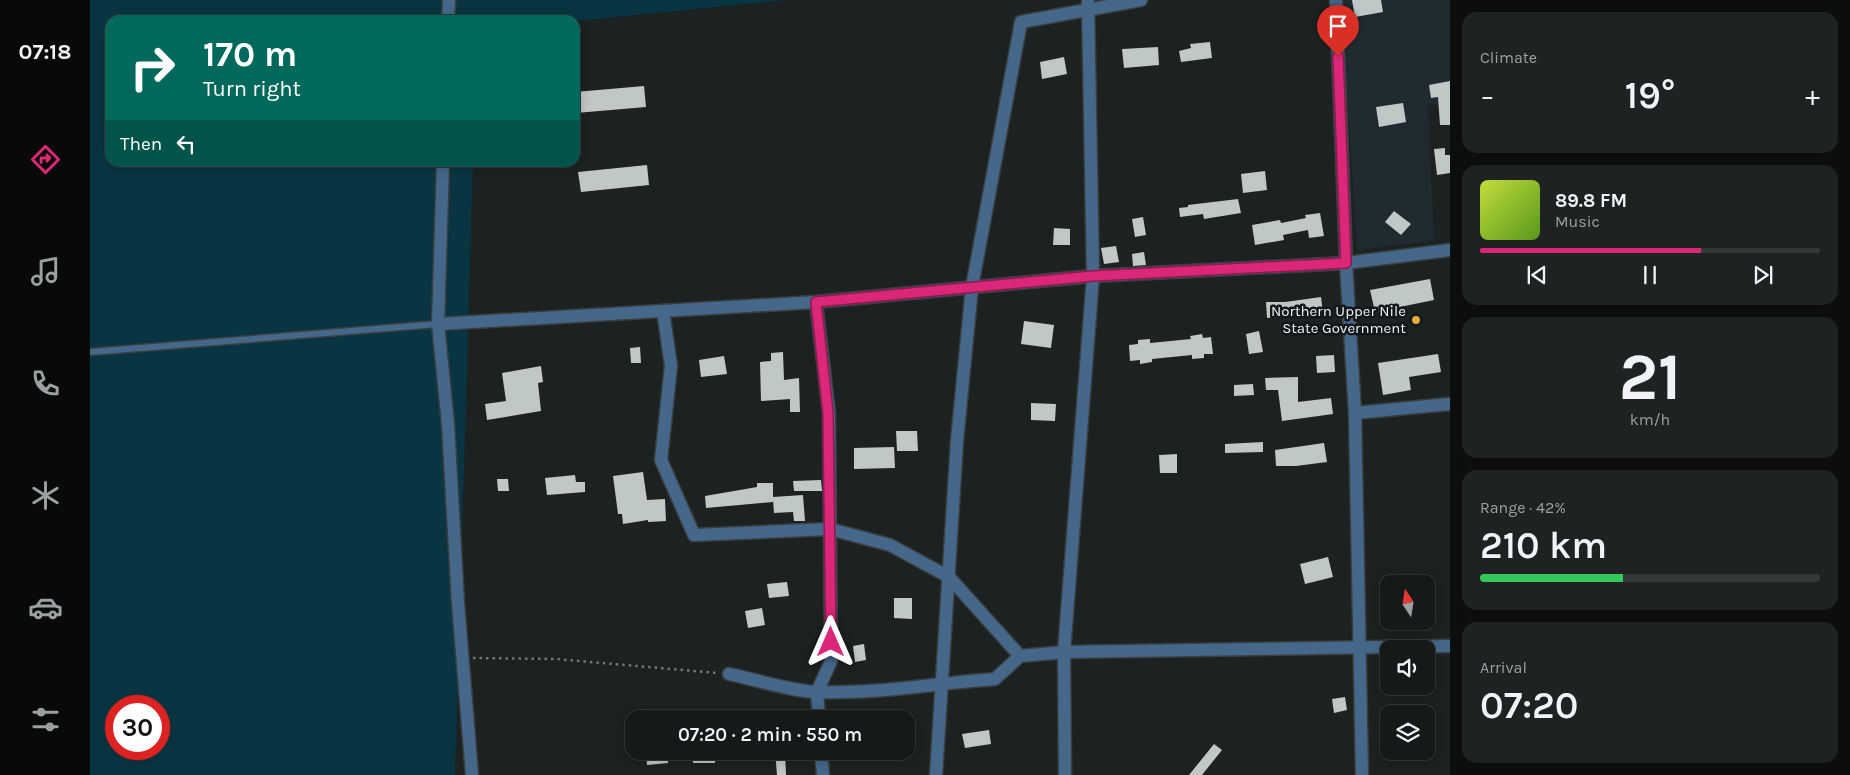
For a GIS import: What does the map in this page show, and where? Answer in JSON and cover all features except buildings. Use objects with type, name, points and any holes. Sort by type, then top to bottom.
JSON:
[{"type":"street","points":[[448,15],[449,0]]},
{"type":"street","points":[[936,775],[958,441],[972,287],[1021,22],[1088,4],[1141,0]]},
{"type":"street","points":[[1336,0],[1346,263],[1355,413],[1362,775]]},
{"type":"street","points":[[1065,775],[1064,652],[1093,276],[1088,4]]},
{"type":"street","points":[[443,167],[438,324],[448,424],[472,775]]},
{"type":"street","points":[[438,324],[816,302],[1093,276],[1346,263],[1450,250]]},
{"type":"street","points":[[816,302],[828,413],[831,661],[817,692],[818,710]]},
{"type":"street","points":[[663,311],[672,366],[661,460],[694,535],[830,529],[890,544],[950,577],[1020,656]]},
{"type":"street","points":[[1355,413],[1450,404]]},
{"type":"street","points":[[728,674],[817,692],[889,691],[943,682],[995,679],[1020,656],[1064,652],[1360,649],[1450,646]]},
{"type":"street","points":[[822,760],[823,775]]},
{"type":"lane","points":[[90,352],[438,324]]},
{"type":"path","points":[[463,658],[556,659],[728,674]]},
{"type":"shaded area","points":[[90,0],[788,0],[580,21],[580,15],[105,15],[105,167],[473,167],[455,775],[90,775]]},
{"type":"shaded area","points":[[1341,0],[1450,0],[1450,103],[1428,105],[1434,241],[1357,250]]},
{"type":"place","name":"Northern Upper Nile State Government","points":[[1416,320]]},
{"type":"route","points":[[831,642],[828,413],[816,302],[1093,276],[1346,263],[1338,56]]}]
